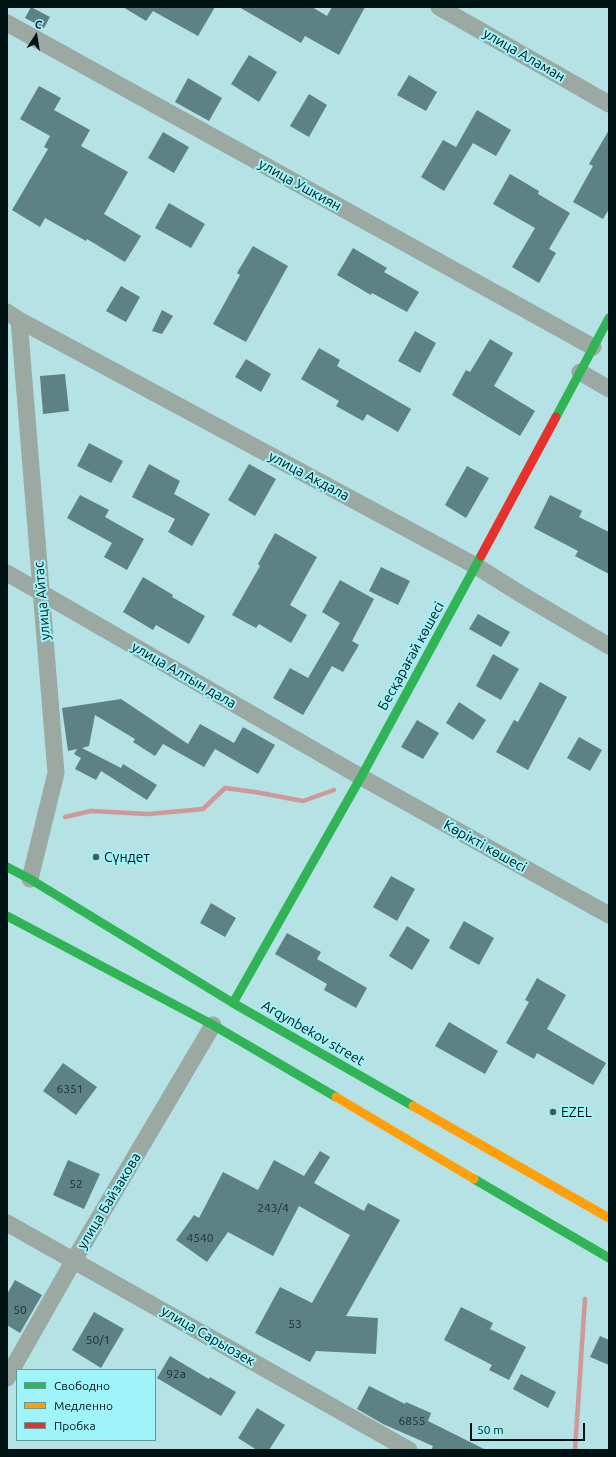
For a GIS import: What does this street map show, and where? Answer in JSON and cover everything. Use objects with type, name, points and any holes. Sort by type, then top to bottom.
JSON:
[{"type":"main road","name":"Бесқарағай көшесі","points":[[233,1003],[361,777],[609,318]]},
{"type":"main road","name":"Arqynbekov street","points":[[7,867],[30,879],[339,1068],[609,1218]]},
{"type":"main road","points":[[7,916],[327,1087],[609,1258]]},
{"type":"street","name":"улица Аламан","points":[[439,7],[609,104]]},
{"type":"street","name":"улица Ушкиян","points":[[7,23],[593,347]]},
{"type":"street","name":"улица Акдала","points":[[13,316],[476,566],[609,646]]},
{"type":"street","name":"улица Айтас","points":[[13,316],[42,592],[56,773],[30,879]]},
{"type":"street","points":[[580,372],[609,389]]},
{"type":"street","name":"улица Алтын дала","points":[[7,573],[361,777]]},
{"type":"street","name":"Көрікті көшесі","points":[[361,777],[609,915]]},
{"type":"street","name":"улица Байзакова","points":[[7,1378],[74,1260],[213,1025]]},
{"type":"street","name":"улица Сарыозек","points":[[7,1223],[409,1450]]},
{"type":"building","points":[[31,7],[50,17],[44,28],[25,18]]},
{"type":"building","points":[[123,7],[215,7],[198,36],[153,11],[146,21]]},
{"type":"building","points":[[239,7],[312,7],[327,16],[332,7],[365,7],[339,55],[305,36],[301,43]]},
{"type":"building","points":[[249,55],[277,72],[259,102],[231,84]]},
{"type":"building","points":[[409,75],[437,92],[426,111],[397,95]]},
{"type":"building","points":[[188,78],[222,98],[209,121],[175,102]]},
{"type":"building","points":[[39,86],[61,98],[54,110],[90,130],[81,146],[128,172],[104,214],[141,236],[125,262],[87,239],[86,241],[45,218],[40,227],[12,210],[48,149],[44,147],[50,136],[20,119]]},
{"type":"building","points":[[309,94],[327,105],[309,137],[290,126]]},
{"type":"building","points":[[477,110],[511,130],[496,156],[473,143],[444,191],[421,177],[443,140],[456,147]]},
{"type":"building","points":[[609,130],[609,209],[603,219],[573,202],[593,166],[589,164]]},
{"type":"building","points":[[163,132],[189,147],[174,173],[148,158]]},
{"type":"building","points":[[510,174],[539,191],[538,194],[570,213],[549,249],[556,253],[539,283],[512,267],[535,228],[493,204]]},
{"type":"building","points":[[169,203],[205,224],[191,248],[155,228]]},
{"type":"building","points":[[253,246],[288,266],[246,342],[213,324],[240,275],[237,273]]},
{"type":"building","points":[[353,248],[387,268],[384,272],[419,292],[407,312],[372,293],[371,295],[337,275]]},
{"type":"building","points":[[121,286],[140,297],[126,322],[106,311]]},
{"type":"building","points":[[162,310],[173,316],[162,334],[152,331]]},
{"type":"building","points":[[415,331],[436,343],[420,373],[398,361]]},
{"type":"building","points":[[490,339],[513,353],[494,386],[535,411],[520,436],[452,395],[466,370],[470,372]]},
{"type":"building","points":[[319,348],[340,360],[337,366],[411,409],[398,432],[367,414],[363,421],[336,406],[339,401],[301,379]]},
{"type":"building","points":[[246,359],[271,374],[261,392],[235,377]]},
{"type":"building","points":[[65,374],[69,411],[43,414],[40,376]]},
{"type":"building","points":[[89,443],[123,461],[111,483],[77,466]]},
{"type":"building","points":[[149,464],[180,481],[174,494],[210,514],[192,546],[168,532],[175,519],[132,497]]},
{"type":"building","points":[[249,464],[276,479],[255,516],[228,500]]},
{"type":"building","points":[[467,466],[489,478],[466,518],[445,505]]},
{"type":"building","points":[[80,495],[109,510],[105,517],[144,539],[127,570],[104,557],[112,543],[67,518]]},
{"type":"building","points":[[550,495],[582,511],[579,517],[609,532],[609,574],[575,556],[578,551],[534,528]]},
{"type":"building","points":[[275,533],[317,557],[290,605],[307,615],[291,643],[259,624],[256,628],[232,615],[260,566],[258,564]]},
{"type":"building","points":[[381,567],[410,581],[398,605],[369,591]]},
{"type":"building","points":[[143,577],[173,595],[172,597],[205,616],[189,644],[156,625],[153,630],[123,612]]},
{"type":"building","points":[[340,580],[374,599],[352,641],[359,645],[343,672],[332,666],[303,715],[273,698],[290,668],[308,678],[340,623],[322,612]]},
{"type":"building","points":[[478,614],[510,632],[501,647],[469,629]]},
{"type":"building","points":[[493,654],[519,669],[501,700],[476,686]]},
{"type":"building","points":[[540,682],[567,697],[528,770],[496,752],[514,720],[518,722]]},
{"type":"building","points":[[121,699],[188,744],[200,724],[234,743],[243,727],[275,745],[258,774],[215,749],[204,767],[163,744],[155,756],[133,742],[135,739],[95,715],[89,746],[82,748],[121,768],[123,764],[157,785],[147,800],[101,771],[96,780],[75,769],[81,758],[74,754],[77,749],[68,751],[62,708]]},
{"type":"building","points":[[459,702],[486,720],[473,740],[446,723]]},
{"type":"building","points":[[417,720],[439,733],[423,759],[401,747]]},
{"type":"building","points":[[579,737],[602,750],[590,771],[567,758]]},
{"type":"building","points":[[391,876],[415,889],[397,921],[373,907]]},
{"type":"building","points":[[211,903],[236,918],[225,937],[200,923]]},
{"type":"building","points":[[464,921],[494,938],[479,965],[449,948]]},
{"type":"building","points":[[407,926],[430,940],[412,970],[389,956]]},
{"type":"building","points":[[287,933],[321,952],[317,959],[367,988],[356,1008],[324,990],[327,984],[275,954]]},
{"type":"building","points":[[537,978],[566,995],[547,1029],[606,1063],[593,1085],[537,1053],[534,1059],[506,1043],[529,1002],[525,1000]]},
{"type":"building","points":[[449,1022],[498,1051],[485,1074],[435,1046]]},
{"type":"building","points":[[63,1063],[97,1087],[76,1115],[43,1091]]},
{"type":"building","points":[[320,1151],[330,1157],[314,1183],[364,1211],[368,1203],[400,1220],[346,1316],[378,1318],[376,1354],[316,1351],[310,1362],[255,1333],[280,1287],[312,1303],[350,1235],[299,1206],[273,1256],[228,1232],[207,1262],[176,1240],[194,1215],[199,1218],[223,1172],[258,1190],[274,1160],[304,1176]]},
{"type":"building","points":[[68,1160],[100,1174],[84,1209],[53,1195]]},
{"type":"building","points":[[15,1280],[42,1295],[20,1333],[7,1325],[7,1294]]},
{"type":"building","points":[[461,1307],[493,1323],[490,1329],[526,1347],[509,1380],[489,1370],[492,1365],[444,1340]]},
{"type":"building","points":[[94,1312],[124,1329],[101,1368],[72,1350]]},
{"type":"building","points":[[600,1336],[609,1340],[609,1365],[590,1357]]},
{"type":"building","points":[[170,1356],[209,1379],[210,1377],[236,1392],[221,1416],[157,1378]]},
{"type":"building","points":[[521,1374],[556,1392],[548,1408],[513,1389]]},
{"type":"building","points":[[369,1386],[405,1404],[406,1402],[431,1413],[428,1421],[486,1450],[431,1450],[433,1446],[383,1424],[357,1409]]},
{"type":"building","points":[[257,1408],[285,1425],[269,1450],[257,1450],[238,1438]]},
{"type":"waterway","points":[[65,817],[91,811],[149,814],[203,809],[225,788],[303,801],[334,790]]},
{"type":"waterway","points":[[575,1450],[585,1299]]},
{"type":"traffic: fast","points":[[556,417],[609,318]]},
{"type":"traffic: fast","points":[[233,1003],[361,777],[481,556]]},
{"type":"traffic: fast","points":[[7,867],[30,879],[233,1003],[413,1106]]},
{"type":"traffic: fast","points":[[7,916],[213,1025],[336,1097]]},
{"type":"traffic: fast","points":[[474,1179],[609,1258]]},
{"type":"traffic: slow","points":[[336,1097],[474,1179]]},
{"type":"traffic: slow","points":[[413,1106],[609,1218]]},
{"type":"traffic: jam","points":[[481,556],[556,417]]},
{"type":"place","name":"Сүндет","points":[[96,857]]},
{"type":"place","name":"EZEL","points":[[553,1112]]}]
